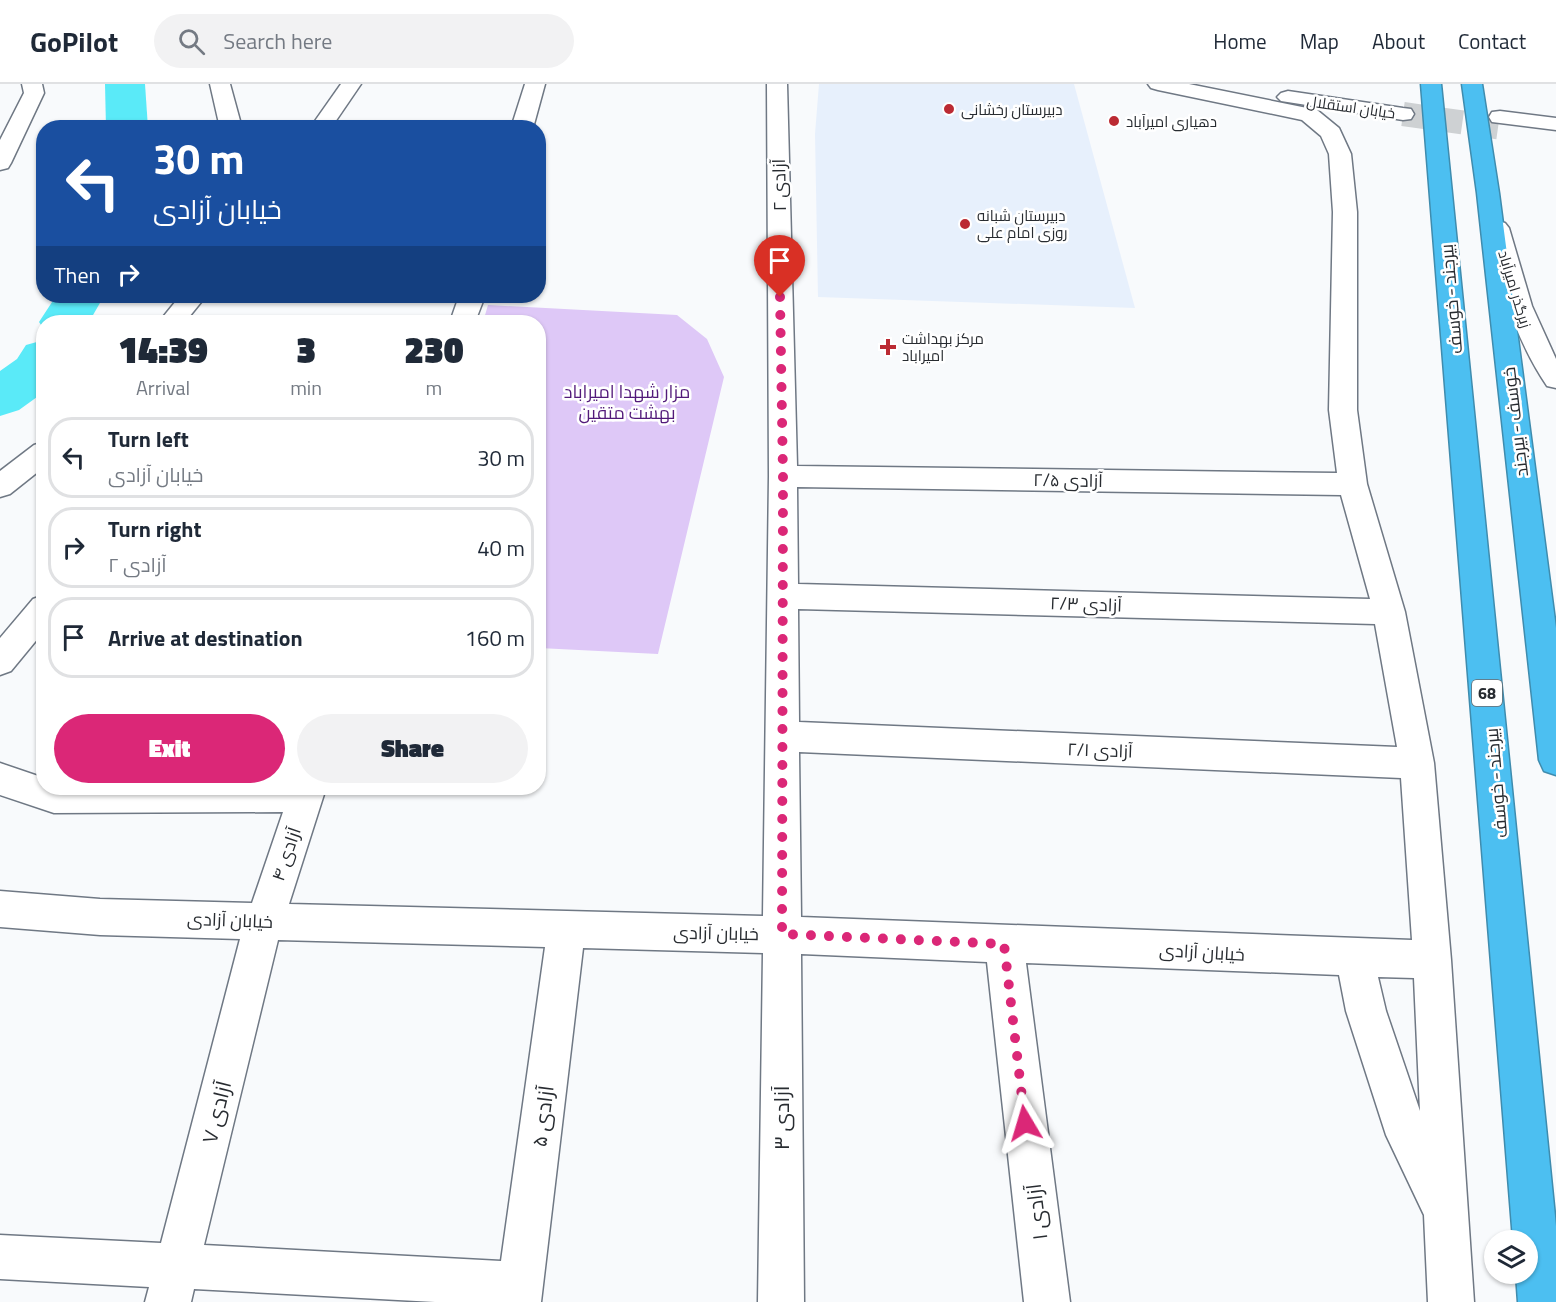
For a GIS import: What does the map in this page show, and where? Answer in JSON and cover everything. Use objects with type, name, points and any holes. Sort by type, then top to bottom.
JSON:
[{"type":"highway","name":"خوسف - بیرجند","points":[[1472,84],[1488,193],[1556,760]]},
{"type":"highway","name":"بیرجند - خوسف","points":[[1414,100],[1541,1302]]},
{"type":"street","points":[[0,163],[34,93],[32,84]]},
{"type":"street","points":[[220,84],[229,120]]},
{"type":"street","points":[[326,120],[351,84]]},
{"type":"street","points":[[524,120],[535,84]]},
{"type":"street","name":"آزادی ۲","points":[[777,84],[783,476],[782,934]]},
{"type":"street","points":[[1158,84],[1309,115],[1331,133],[1340,154],[1345,212],[1343,410],[1353,484],[1389,612],[1417,763],[1432,960],[1451,1302]]},
{"type":"street","name":"خیابان استقلال","points":[[1191,84],[1414,100]]},
{"type":"street","name":"خیابان استقلال","points":[[1277,86],[1414,100]]},
{"type":"street","points":[[1556,124],[1501,122],[1556,138]]},
{"type":"street","name":"زیرگذر امیرآباد","points":[[1488,193],[1523,322],[1556,379]]},
{"type":"street","points":[[177,315],[187,303]]},
{"type":"street","points":[[0,486],[36,458]]},
{"type":"street","name":"آزادی ۲/۵","points":[[783,476],[1353,484]]},
{"type":"street","name":"آزادی ۲/۳","points":[[783,596],[1389,612]]},
{"type":"street","points":[[0,662],[36,618]]},
{"type":"street","name":"آزادی ۲/۱","points":[[782,736],[1417,763]]},
{"type":"street","points":[[0,779],[36,791]]},
{"type":"street","points":[[48,795],[54,797],[155,795]]},
{"type":"street","name":"آزادی ۴","points":[[264,921],[306,795]]},
{"type":"street","name":"خیابان آزادی","points":[[0,909],[100,917],[782,934],[1432,960]]},
{"type":"street","name":"آزادی ۷","points":[[172,1284],[264,921]]},
{"type":"street","name":"آزادی ۵","points":[[519,1293],[566,930]]},
{"type":"street","name":"آزادی ۳","points":[[781,1302],[782,934]]},
{"type":"street","name":"آزادی ۱","points":[[1004,944],[1047,1302]]},
{"type":"street","points":[[1354,958],[1366,1011],[1407,1136],[1448,1216]]},
{"type":"street","points":[[0,1257],[172,1284],[519,1293]]},
{"type":"shaded area","name":"دبیرستان شبانه روزی امام علی","points":[[819,84],[1074,84],[1135,308],[818,297],[815,134]]},
{"type":"green space","name":"مزار شهدا امیراباد بهشت متقین","points":[[488,305],[677,315],[707,339],[724,377],[658,654],[546,648],[546,315],[485,315]]},
{"type":"waterway","points":[[125,84],[127,120]]},
{"type":"waterway","points":[[68,315],[76,303]]},
{"type":"waterway","points":[[0,397],[36,370]]},
{"type":"tunnel","points":[[1403,114],[1502,128]]},
{"type":"place","name":"دبیرستان رخشانی","points":[[949,109]]},
{"type":"place","name":"دهیاری امیرآباد","points":[[1114,121]]},
{"type":"place","name":"دبیرستان شبانه روزی امام علی","points":[[965,224]]},
{"type":"place","name":"مرکز بهداشت امیراباد","points":[[888,347]]},
{"type":"route","points":[[780,297],[783,476],[782,934],[1004,944],[1025,1123]]}]
